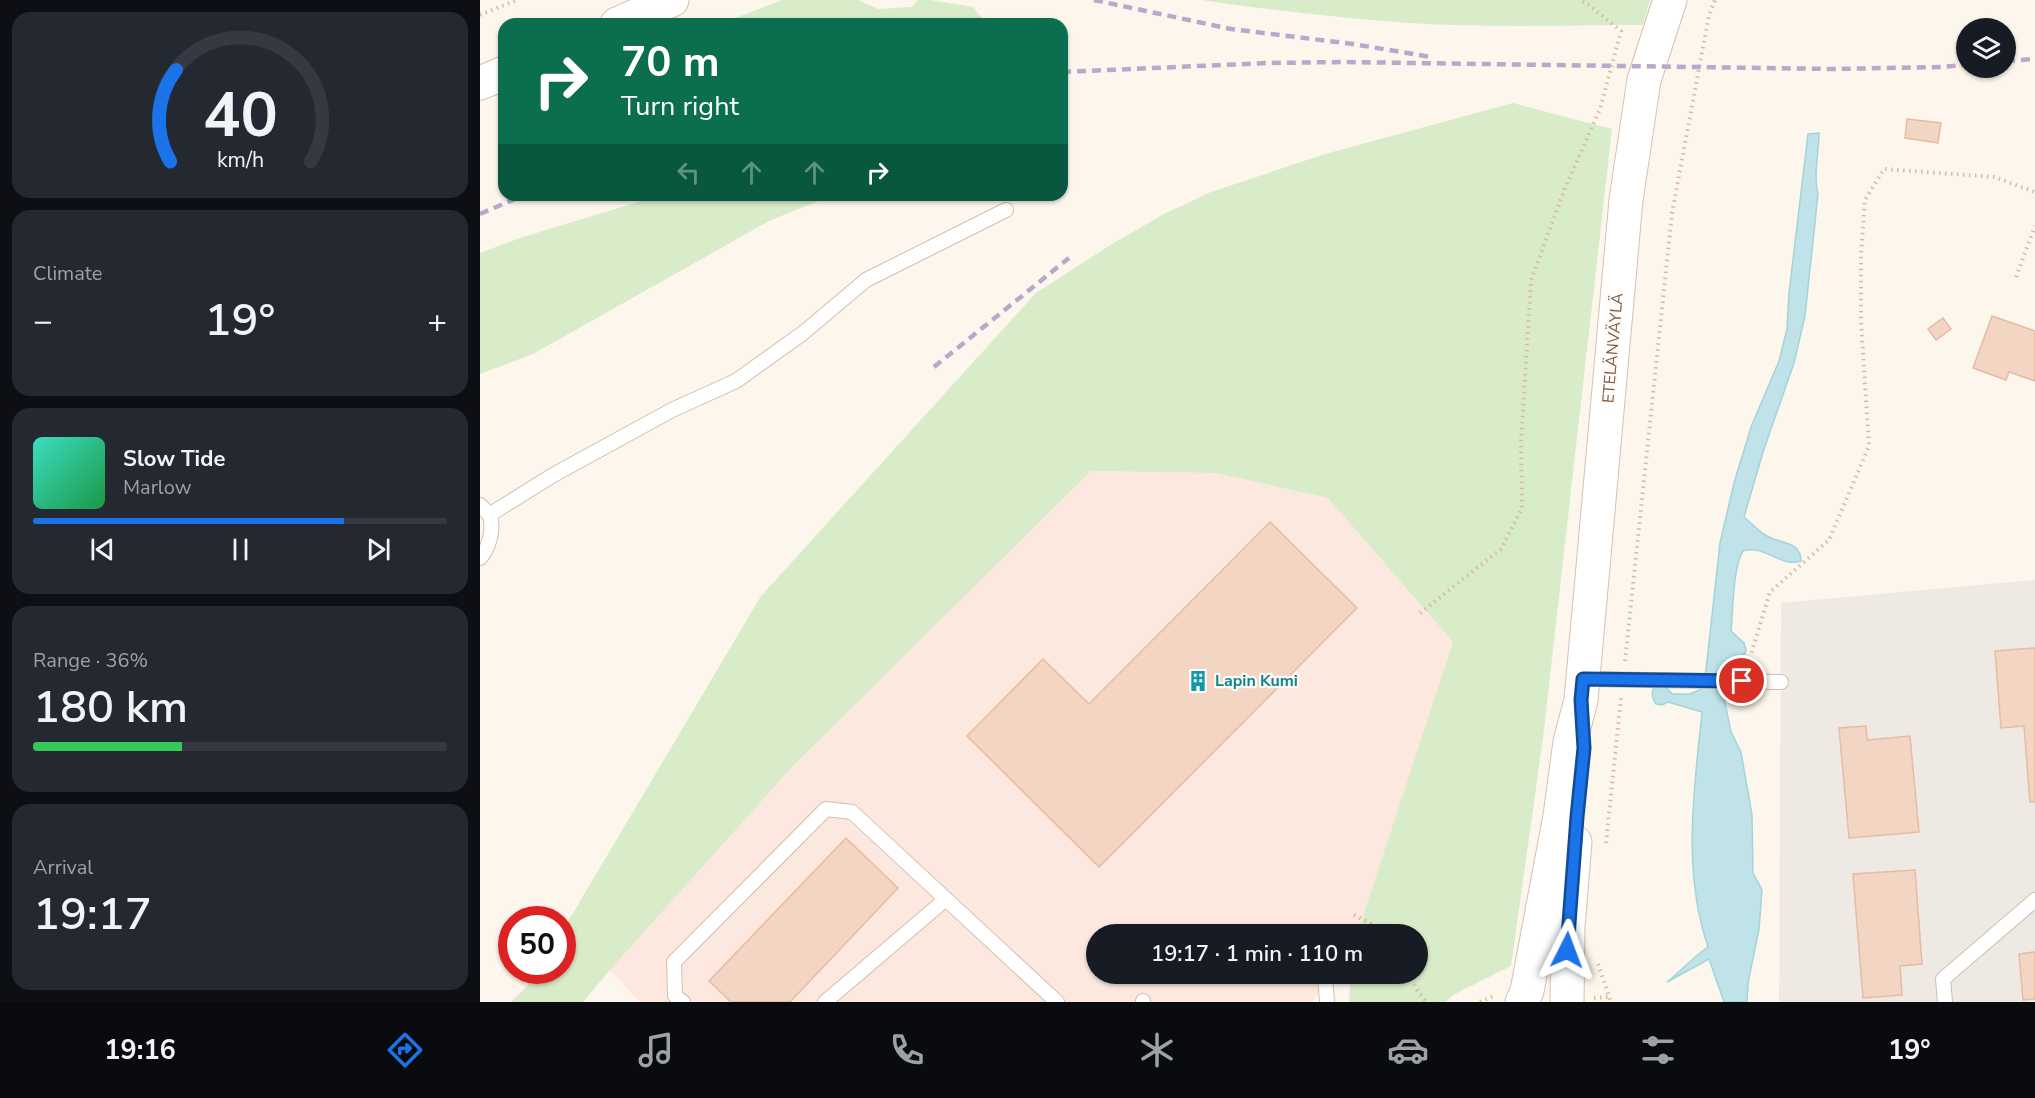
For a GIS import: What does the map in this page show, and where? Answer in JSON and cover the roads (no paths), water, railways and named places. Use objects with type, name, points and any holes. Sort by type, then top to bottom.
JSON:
[{"type":"main road","points":[[631,18],[672,0]]},
{"type":"main road","name":"ETELÄNVÄYLÄ","points":[[1567,1002],[1568,927],[1584,748],[1582,690],[1626,201],[1644,80],[1670,0]]},
{"type":"main road","points":[[480,83],[498,76]]},
{"type":"main road","name":"ETELÄNVÄYLÄ","points":[[1522,1002],[1527,991],[1543,914],[1570,742],[1582,690]]},
{"type":"lane","points":[[480,558],[484,554],[491,531],[485,510],[672,410],[736,381],[803,333],[866,280],[1006,210]]},
{"type":"lane","points":[[1582,690],[1623,680],[1781,682]]},
{"type":"lane","points":[[683,1002],[675,996],[674,962],[826,809],[852,812],[1056,1002]]},
{"type":"lane","points":[[825,1002],[946,899]]},
{"type":"lane","points":[[1945,1002],[1943,979],[2035,900]]},
{"type":"lane","points":[[1326,984],[1327,1002]]},
{"type":"water","points":[[1819,133],[1816,172],[1818,194],[1805,316],[1794,363],[1763,452],[1744,517],[1772,539],[1794,546],[1798,550],[1801,561],[1786,561],[1758,551],[1743,551],[1737,567],[1734,589],[1731,631],[1744,643],[1746,650],[1745,654],[1732,659],[1728,676],[1741,687],[1737,693],[1724,698],[1731,732],[1741,752],[1752,815],[1753,873],[1762,890],[1759,929],[1748,983],[1747,1002],[1724,1002],[1709,959],[1667,982],[1708,947],[1695,889],[1692,830],[1702,712],[1668,702],[1662,705],[1656,704],[1652,692],[1654,687],[1660,686],[1672,694],[1690,694],[1704,688],[1720,543],[1734,483],[1751,427],[1779,361],[1787,329],[1789,293],[1808,134]]},
{"type":"railway","points":[[1094,0],[1231,29],[1353,44],[1431,57]]},
{"type":"railway","points":[[2016,60],[2035,59]]},
{"type":"railway","points":[[1068,72],[1343,62],[1833,69],[1956,66]]},
{"type":"railway","points":[[480,214],[510,201]]},
{"type":"railway","points":[[934,367],[1069,258]]},
{"type":"place","name":"Lapin Kumi","points":[[1198,681]]}]
